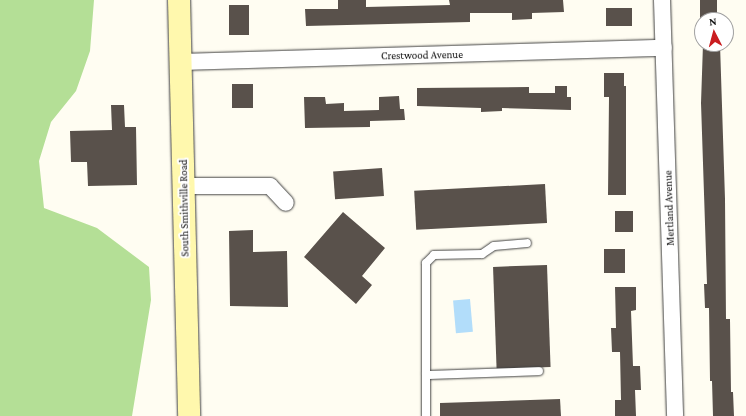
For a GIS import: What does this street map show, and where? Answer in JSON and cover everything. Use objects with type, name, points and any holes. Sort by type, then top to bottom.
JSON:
[{"type":"main road","name":"South Smithville Road","points":[[179,0],[189,416]]},
{"type":"street","name":"Mertland Avenue","points":[[662,0],[675,416]]},
{"type":"street","name":"Crestwood Avenue","points":[[180,62],[664,48]]},
{"type":"street","points":[[183,186],[270,186],[286,203]]},
{"type":"lane","points":[[426,416],[426,263],[434,255],[482,254],[494,246],[527,244]]},
{"type":"lane","points":[[426,375],[539,371]]},
{"type":"green space","points":[[0,0],[94,0],[90,51],[76,91],[51,122],[39,161],[44,208],[97,228],[149,267],[151,300],[132,416],[0,416]]},
{"type":"water","points":[[470,299],[473,332],[456,333],[453,300]]},
{"type":"building","points":[[338,0],[366,0],[366,7],[450,5],[449,0],[563,0],[564,12],[532,13],[532,19],[512,20],[512,13],[470,13],[470,22],[306,26],[305,9],[338,9]]},
{"type":"building","points":[[700,0],[717,0],[717,12],[700,12]]},
{"type":"building","points":[[229,5],[249,5],[249,35],[229,35]]},
{"type":"building","points":[[606,8],[632,8],[632,26],[606,26]]},
{"type":"building","points":[[703,52],[720,52],[725,199],[726,319],[730,319],[731,392],[733,392],[734,416],[713,416],[712,381],[710,381],[709,308],[705,308],[704,284],[707,284],[701,103]]},
{"type":"building","points":[[604,73],[624,73],[624,86],[626,86],[626,195],[608,195],[609,97],[604,97]]},
{"type":"building","points":[[232,84],[253,84],[253,108],[232,108]]},
{"type":"building","points":[[555,86],[567,86],[567,97],[571,97],[571,110],[502,108],[502,111],[481,112],[481,108],[417,106],[417,88],[529,87],[529,93],[555,93]]},
{"type":"building","points":[[399,96],[400,109],[404,109],[405,120],[370,121],[370,127],[305,128],[304,97],[325,97],[326,104],[344,103],[344,111],[379,110],[379,97]]},
{"type":"building","points":[[111,105],[124,105],[125,127],[136,127],[137,185],[88,186],[87,162],[71,162],[70,131],[112,130]]},
{"type":"building","points":[[382,168],[384,196],[335,199],[333,171]]},
{"type":"building","points":[[545,184],[547,223],[416,230],[414,191]]},
{"type":"building","points":[[615,211],[633,211],[633,232],[615,232]]},
{"type":"building","points":[[343,212],[385,248],[362,276],[372,285],[356,304],[304,257]]},
{"type":"building","points":[[253,230],[253,252],[287,251],[288,307],[230,306],[229,231]]},
{"type":"building","points":[[604,249],[625,249],[625,273],[604,273]]},
{"type":"building","points":[[547,265],[551,367],[497,369],[493,267]]},
{"type":"building","points":[[615,287],[636,287],[636,310],[631,311],[633,366],[640,366],[641,390],[635,390],[636,416],[615,416],[615,400],[621,400],[620,352],[612,352],[611,328],[616,328]]},
{"type":"building","points":[[560,399],[561,416],[440,416],[440,403]]}]
